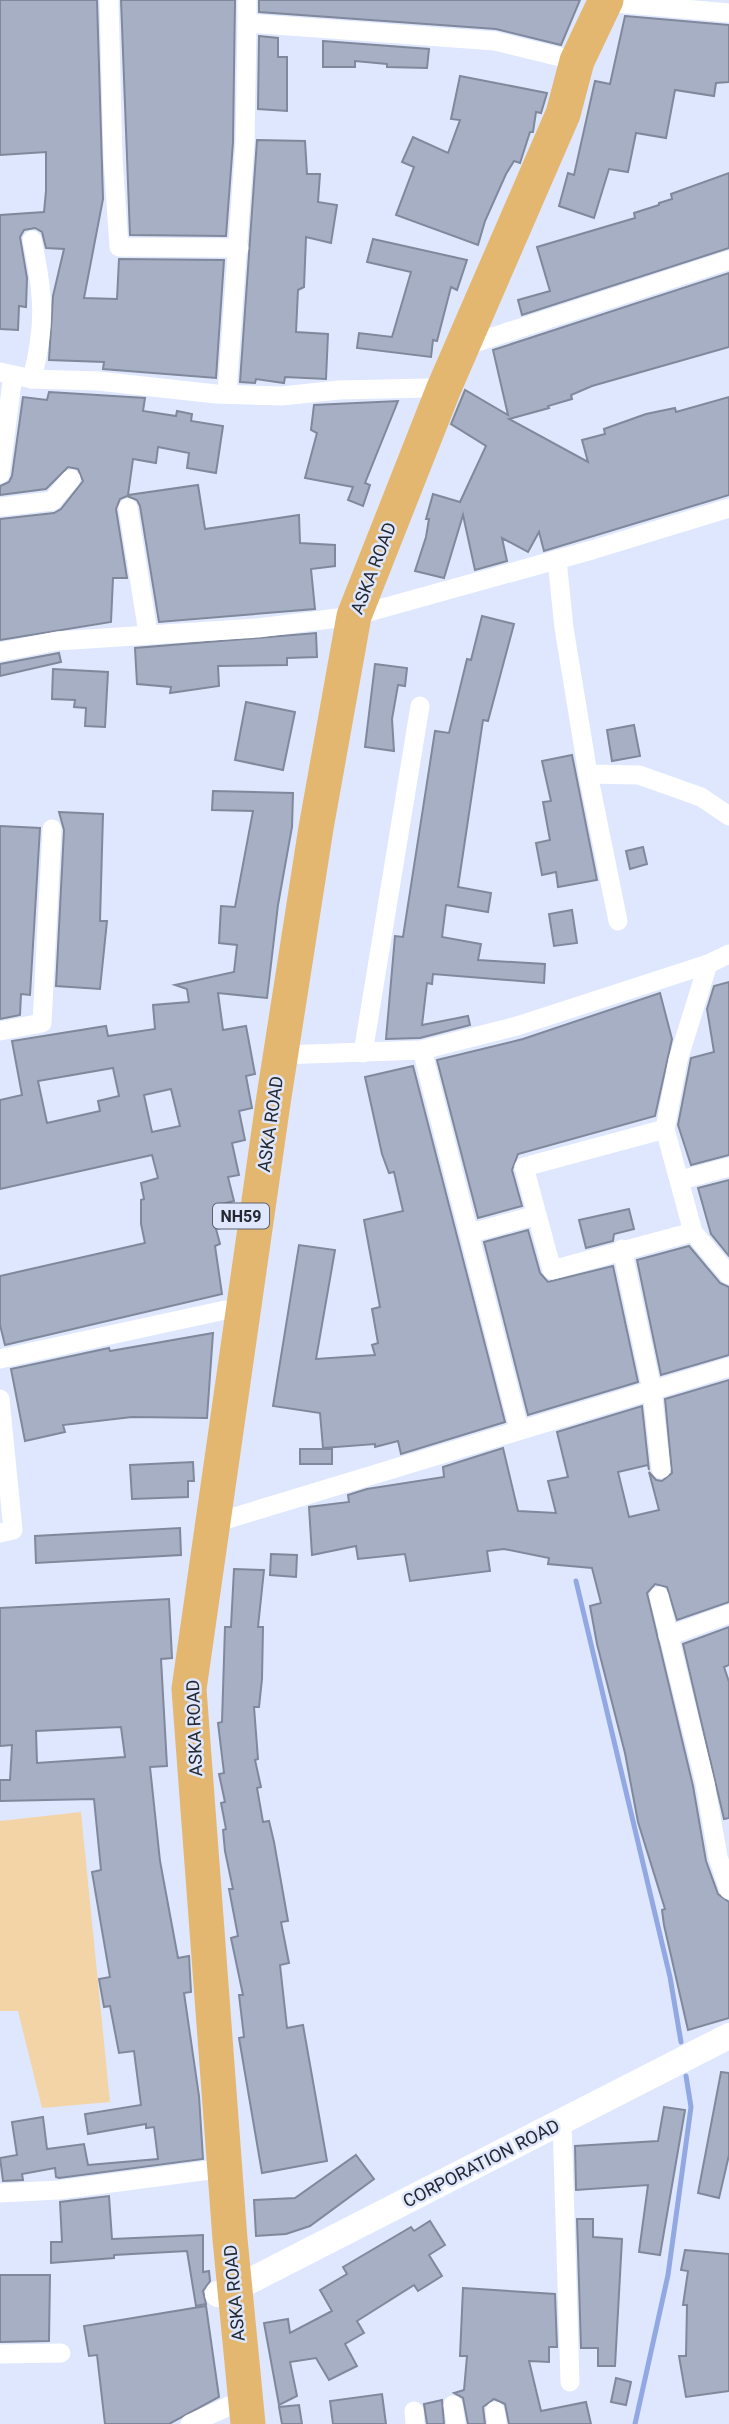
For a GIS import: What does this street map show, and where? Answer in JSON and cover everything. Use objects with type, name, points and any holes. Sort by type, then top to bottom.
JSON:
[{"type":"highway","name":"ASKA ROAD","points":[[236,2418],[217,2169],[189,1689],[204,1526],[316,828],[342,617],[563,114],[577,61],[606,1]]},
{"type":"highway","name":"NH59","points":[[204,1526],[225,1310],[250,1168],[276,962],[352,573],[428,388],[456,329],[543,123],[577,61]]},
{"type":"street","points":[[109,0],[113,158],[119,247],[239,248]]},
{"type":"street","points":[[227,392],[239,248],[247,0]]},
{"type":"street","points":[[606,1],[729,13]]},
{"type":"street","points":[[247,23],[495,41],[577,61]]},
{"type":"street","points":[[0,474],[15,375],[42,339],[43,291],[32,240]]},
{"type":"street","points":[[462,347],[729,260]]},
{"type":"street","points":[[15,375],[216,394],[227,392],[282,396],[339,390],[428,388]]},
{"type":"street","points":[[0,507],[52,501],[71,479]]},
{"type":"street","points":[[128,508],[148,633]]},
{"type":"street","points":[[0,652],[57,641],[148,633],[258,628],[342,617],[557,560],[729,508]]},
{"type":"street","points":[[557,560],[564,628],[588,774],[618,920]]},
{"type":"street","points":[[363,1053],[420,706]]},
{"type":"street","points":[[588,774],[639,775],[701,797],[729,816]]},
{"type":"street","points":[[0,1031],[41,1023],[52,829]]},
{"type":"street","points":[[281,1055],[422,1050],[517,1026],[708,964],[729,954]]},
{"type":"street","points":[[708,964],[678,1060],[665,1129],[693,1232],[729,1275]]},
{"type":"street","points":[[422,1050],[422,1060],[471,1233],[519,1429]]},
{"type":"street","points":[[665,1129],[524,1167],[537,1215],[552,1270],[693,1232]]},
{"type":"street","points":[[681,1180],[729,1167]]},
{"type":"street","points":[[471,1233],[537,1215]]},
{"type":"street","points":[[622,1250],[652,1390],[661,1469]]},
{"type":"street","points":[[0,1359],[225,1310]]},
{"type":"street","points":[[204,1526],[729,1367]]},
{"type":"street","points":[[0,1399],[13,1530],[0,1533]]},
{"type":"street","points":[[659,1596],[705,1783],[718,1857],[729,1890]]},
{"type":"street","points":[[668,1636],[729,1614]]},
{"type":"street","name":"CORPORATION ROAD","points":[[226,2292],[729,2036]]},
{"type":"street","points":[[562,2122],[570,2382]]},
{"type":"street","points":[[0,2193],[58,2190],[217,2169]]},
{"type":"street","points":[[0,2354],[61,2353]]},
{"type":"street","points":[[190,2424],[236,2418]]},
{"type":"shaded area","points":[[81,1812],[110,2102],[42,2108],[18,2011],[0,2011],[0,1821]]},
{"type":"building","points":[[0,0],[97,0],[103,199],[84,298],[117,299],[119,259],[224,260],[216,378],[103,369],[104,362],[49,360],[53,296],[64,249],[46,248],[42,232],[35,228],[24,230],[20,237],[27,278],[26,307],[19,306],[18,330],[0,329],[0,215],[44,212],[46,152],[0,155]]},
{"type":"building","points":[[121,0],[235,0],[233,142],[226,236],[130,235]]},
{"type":"building","points":[[259,0],[580,0],[561,45],[496,29],[259,12]]},
{"type":"building","points":[[625,16],[729,25],[729,82],[716,83],[714,96],[675,90],[666,138],[636,133],[628,172],[609,169],[594,218],[559,206],[568,173],[574,175],[595,81],[610,84]]},
{"type":"building","points":[[259,36],[278,38],[278,57],[287,57],[287,111],[258,109]]},
{"type":"building","points":[[323,41],[429,49],[427,68],[387,67],[387,64],[355,61],[355,67],[323,67]]},
{"type":"building","points":[[460,76],[547,93],[541,113],[536,112],[533,132],[530,132],[520,163],[514,161],[506,174],[485,221],[478,245],[396,215],[414,167],[402,162],[413,137],[448,153],[460,120],[451,119]]},
{"type":"building","points":[[257,140],[305,141],[307,174],[320,174],[318,202],[337,205],[331,243],[306,237],[304,287],[298,290],[296,332],[328,334],[326,379],[285,377],[284,383],[256,379],[255,383],[240,382]]},
{"type":"building","points":[[729,173],[729,248],[522,315],[518,300],[550,291],[537,247],[635,218],[634,213],[672,199],[671,194]]},
{"type":"building","points":[[373,239],[467,260],[457,290],[451,287],[437,341],[433,340],[431,357],[357,348],[359,333],[392,337],[411,272],[367,262]]},
{"type":"building","points":[[729,273],[729,347],[592,386],[571,395],[572,399],[509,419],[588,462],[582,440],[605,434],[604,429],[646,414],[675,408],[676,412],[729,397],[729,495],[544,551],[539,532],[528,552],[502,538],[507,561],[475,570],[463,515],[444,578],[415,571],[426,537],[429,519],[426,519],[433,494],[460,502],[486,446],[451,424],[465,390],[508,415],[493,350]]},
{"type":"building","points":[[49,392],[145,398],[143,411],[176,416],[177,411],[192,414],[191,421],[223,426],[216,473],[187,468],[189,453],[158,447],[156,463],[133,459],[128,495],[198,485],[205,529],[299,515],[300,543],[335,545],[335,566],[311,569],[315,609],[159,622],[140,506],[137,500],[127,496],[120,499],[116,509],[127,578],[113,578],[111,622],[0,640],[0,519],[54,513],[61,509],[83,481],[78,469],[68,467],[46,489],[0,495],[0,486],[9,482],[12,476],[23,397],[47,400]]},
{"type":"building","points":[[398,401],[365,483],[370,485],[363,506],[348,500],[353,487],[305,478],[317,433],[311,430],[314,405]]},
{"type":"building","points":[[482,616],[514,624],[488,721],[483,720],[458,887],[491,893],[488,912],[446,905],[442,937],[481,944],[478,960],[545,964],[544,983],[433,974],[432,984],[427,983],[422,1025],[468,1016],[470,1025],[420,1038],[386,1039],[395,936],[403,937],[435,731],[449,733],[467,659],[471,660]]},
{"type":"building","points":[[316,633],[317,657],[287,658],[287,665],[218,666],[219,686],[170,693],[171,687],[137,684],[135,648]]},
{"type":"building","points":[[59,653],[61,662],[0,676],[0,664]]},
{"type":"building","points":[[375,664],[407,668],[405,686],[398,685],[392,719],[394,751],[365,747]]},
{"type":"building","points":[[53,669],[108,672],[105,727],[85,726],[86,708],[74,707],[75,700],[52,699]]},
{"type":"building","points":[[246,702],[295,712],[283,770],[235,760]]},
{"type":"building","points":[[634,725],[640,756],[612,761],[607,730]]},
{"type":"building","points":[[572,755],[597,880],[558,887],[556,872],[542,875],[536,843],[550,840],[543,802],[551,801],[542,761]]},
{"type":"building","points":[[213,791],[293,793],[292,827],[278,905],[267,998],[218,993],[223,1030],[246,1026],[255,1074],[246,1076],[252,1108],[239,1111],[245,1140],[232,1143],[239,1175],[228,1177],[234,1201],[222,1204],[227,1227],[216,1229],[220,1244],[215,1246],[222,1294],[5,1345],[0,1325],[0,1276],[145,1243],[141,1224],[141,1200],[144,1199],[141,1183],[158,1178],[152,1155],[0,1189],[0,1100],[22,1095],[12,1041],[106,1026],[108,1036],[155,1029],[153,1005],[189,1002],[187,989],[175,985],[234,972],[237,945],[219,943],[221,906],[235,907],[253,811],[212,810]],"holes":[[[113,1068],[119,1096],[98,1101],[100,1111],[47,1123],[38,1081]],[[171,1089],[180,1126],[152,1132],[144,1095]]]},
{"type":"building","points":[[59,812],[103,814],[100,921],[107,921],[100,989],[56,986],[64,830]]},
{"type":"building","points":[[0,826],[40,828],[30,995],[21,994],[20,1015],[0,1019]]},
{"type":"building","points":[[643,847],[647,864],[630,869],[626,851]]},
{"type":"building","points":[[572,910],[577,943],[554,946],[549,914]]},
{"type":"building","points":[[729,982],[729,1155],[691,1165],[678,1125],[691,1058],[714,1052],[707,1009],[714,986]]},
{"type":"building","points":[[660,993],[672,1039],[655,1116],[518,1154],[512,1170],[522,1206],[478,1218],[437,1060],[523,1039]]},
{"type":"building","points":[[413,1066],[505,1422],[401,1454],[398,1441],[375,1447],[375,1444],[323,1448],[320,1413],[273,1406],[299,1245],[335,1250],[316,1359],[375,1355],[372,1345],[378,1343],[372,1309],[380,1307],[364,1220],[403,1211],[394,1172],[389,1173],[382,1154],[365,1077]]},
{"type":"building","points":[[729,1180],[729,1256],[711,1234],[698,1188]]},
{"type":"building","points":[[629,1209],[634,1229],[614,1234],[613,1241],[586,1248],[579,1220]]},
{"type":"building","points":[[528,1230],[540,1273],[548,1282],[613,1266],[638,1382],[528,1415],[484,1242]]},
{"type":"building","points":[[689,1246],[720,1283],[729,1287],[729,1355],[661,1375],[637,1260]]},
{"type":"building","points":[[213,1333],[207,1418],[132,1417],[63,1425],[65,1432],[25,1441],[11,1369],[109,1348],[110,1351]]},
{"type":"building","points":[[729,1380],[729,1602],[677,1620],[667,1587],[655,1584],[647,1593],[693,1786],[706,1861],[718,1894],[729,1902],[729,2018],[688,2030],[664,1925],[662,1910],[665,1909],[638,1822],[625,1753],[597,1644],[590,1606],[601,1603],[592,1568],[548,1564],[549,1558],[504,1549],[487,1551],[490,1571],[410,1581],[405,1554],[358,1559],[356,1546],[312,1555],[309,1507],[349,1502],[348,1495],[367,1489],[444,1477],[443,1467],[503,1448],[518,1511],[556,1513],[548,1481],[568,1477],[557,1432],[642,1406],[649,1470],[648,1465],[618,1472],[629,1517],[659,1510],[649,1472],[656,1480],[662,1481],[672,1473],[665,1399]]},
{"type":"building","points":[[300,1449],[332,1449],[332,1464],[300,1464]]},
{"type":"building","points":[[193,1462],[194,1481],[188,1481],[188,1497],[132,1499],[130,1465]]},
{"type":"building","points":[[180,1528],[181,1555],[36,1563],[35,1536]]},
{"type":"building","points":[[271,1554],[297,1555],[296,1577],[270,1575]]},
{"type":"building","points":[[234,1569],[264,1570],[258,1627],[263,1627],[262,1679],[259,1707],[254,1707],[258,1759],[255,1760],[261,1787],[257,1788],[263,1822],[269,1821],[274,1842],[288,1921],[281,1922],[289,1963],[280,1965],[287,2028],[303,2025],[327,2161],[262,2173],[239,2038],[244,2037],[239,1995],[243,1995],[231,1938],[238,1936],[229,1889],[233,1889],[225,1851],[223,1830],[226,1829],[221,1803],[225,1802],[219,1774],[224,1773],[218,1723],[222,1722],[225,1627],[231,1627]]},
{"type":"building","points":[[169,1599],[172,1658],[161,1659],[167,1766],[150,1767],[160,1861],[178,1958],[189,1956],[191,1992],[184,1993],[199,2096],[203,2159],[59,2178],[56,2177],[55,2168],[22,2174],[23,2180],[3,2181],[0,2158],[17,2155],[12,2122],[43,2117],[47,2149],[84,2144],[88,2165],[158,2159],[154,2127],[146,2128],[146,2124],[88,2134],[85,2114],[141,2105],[134,2051],[119,2053],[110,2006],[104,2007],[99,1979],[110,1977],[92,1872],[101,1870],[94,1799],[0,1801],[0,1780],[10,1780],[12,1745],[0,1746],[0,1608]],"holes":[[[121,1727],[125,1757],[37,1763],[36,1731]]]},
{"type":"building","points":[[729,1627],[729,1665],[724,1667],[729,1682],[729,1818],[724,1819],[683,1644]]},
{"type":"building","points":[[721,2072],[729,2073],[729,2155],[719,2198],[698,2193]]},
{"type":"building","points":[[664,2107],[685,2110],[660,2255],[639,2252],[648,2185],[576,2190],[575,2146],[658,2141]]},
{"type":"building","points":[[356,2155],[374,2179],[310,2226],[286,2234],[256,2236],[254,2200],[295,2198]]},
{"type":"building","points":[[109,2196],[112,2239],[203,2235],[203,2272],[209,2271],[210,2281],[203,2291],[206,2304],[196,2306],[187,2251],[114,2255],[114,2258],[51,2263],[51,2242],[62,2242],[60,2202]]},
{"type":"building","points":[[577,2219],[593,2219],[593,2237],[622,2239],[615,2366],[598,2366],[598,2348],[581,2348]]},
{"type":"building","points":[[430,2221],[445,2245],[429,2255],[442,2276],[418,2291],[414,2285],[357,2321],[364,2333],[345,2344],[357,2366],[329,2380],[316,2358],[290,2362],[297,2396],[279,2405],[264,2323],[288,2319],[290,2333],[332,2311],[320,2290],[347,2274],[343,2267],[411,2227],[414,2231]]},
{"type":"building","points":[[685,2250],[729,2254],[729,2391],[686,2397],[679,2356],[686,2356],[687,2305],[683,2305],[688,2271],[681,2270]]},
{"type":"building","points":[[0,2275],[50,2275],[49,2341],[0,2342]]},
{"type":"building","points":[[463,2288],[555,2294],[557,2347],[549,2347],[549,2362],[529,2361],[541,2411],[586,2402],[591,2424],[509,2424],[505,2404],[494,2399],[483,2407],[485,2424],[468,2424],[463,2398],[454,2393],[464,2390],[467,2356],[460,2356]]},
{"type":"building","points":[[206,2306],[219,2397],[169,2424],[105,2424],[97,2355],[89,2356],[84,2326]]},
{"type":"building","points":[[616,2378],[631,2382],[626,2405],[611,2402]]},
{"type":"building","points":[[382,2394],[386,2424],[333,2424],[330,2401]]},
{"type":"building","points":[[442,2400],[444,2424],[427,2424],[424,2404]]},
{"type":"building","points":[[299,2405],[302,2424],[282,2424],[279,2407]]},
{"type":"waterway","points":[[576,1581],[670,1977],[681,2042]]},
{"type":"waterway","points":[[635,2424],[668,2275],[691,2107],[686,2076]]}]
